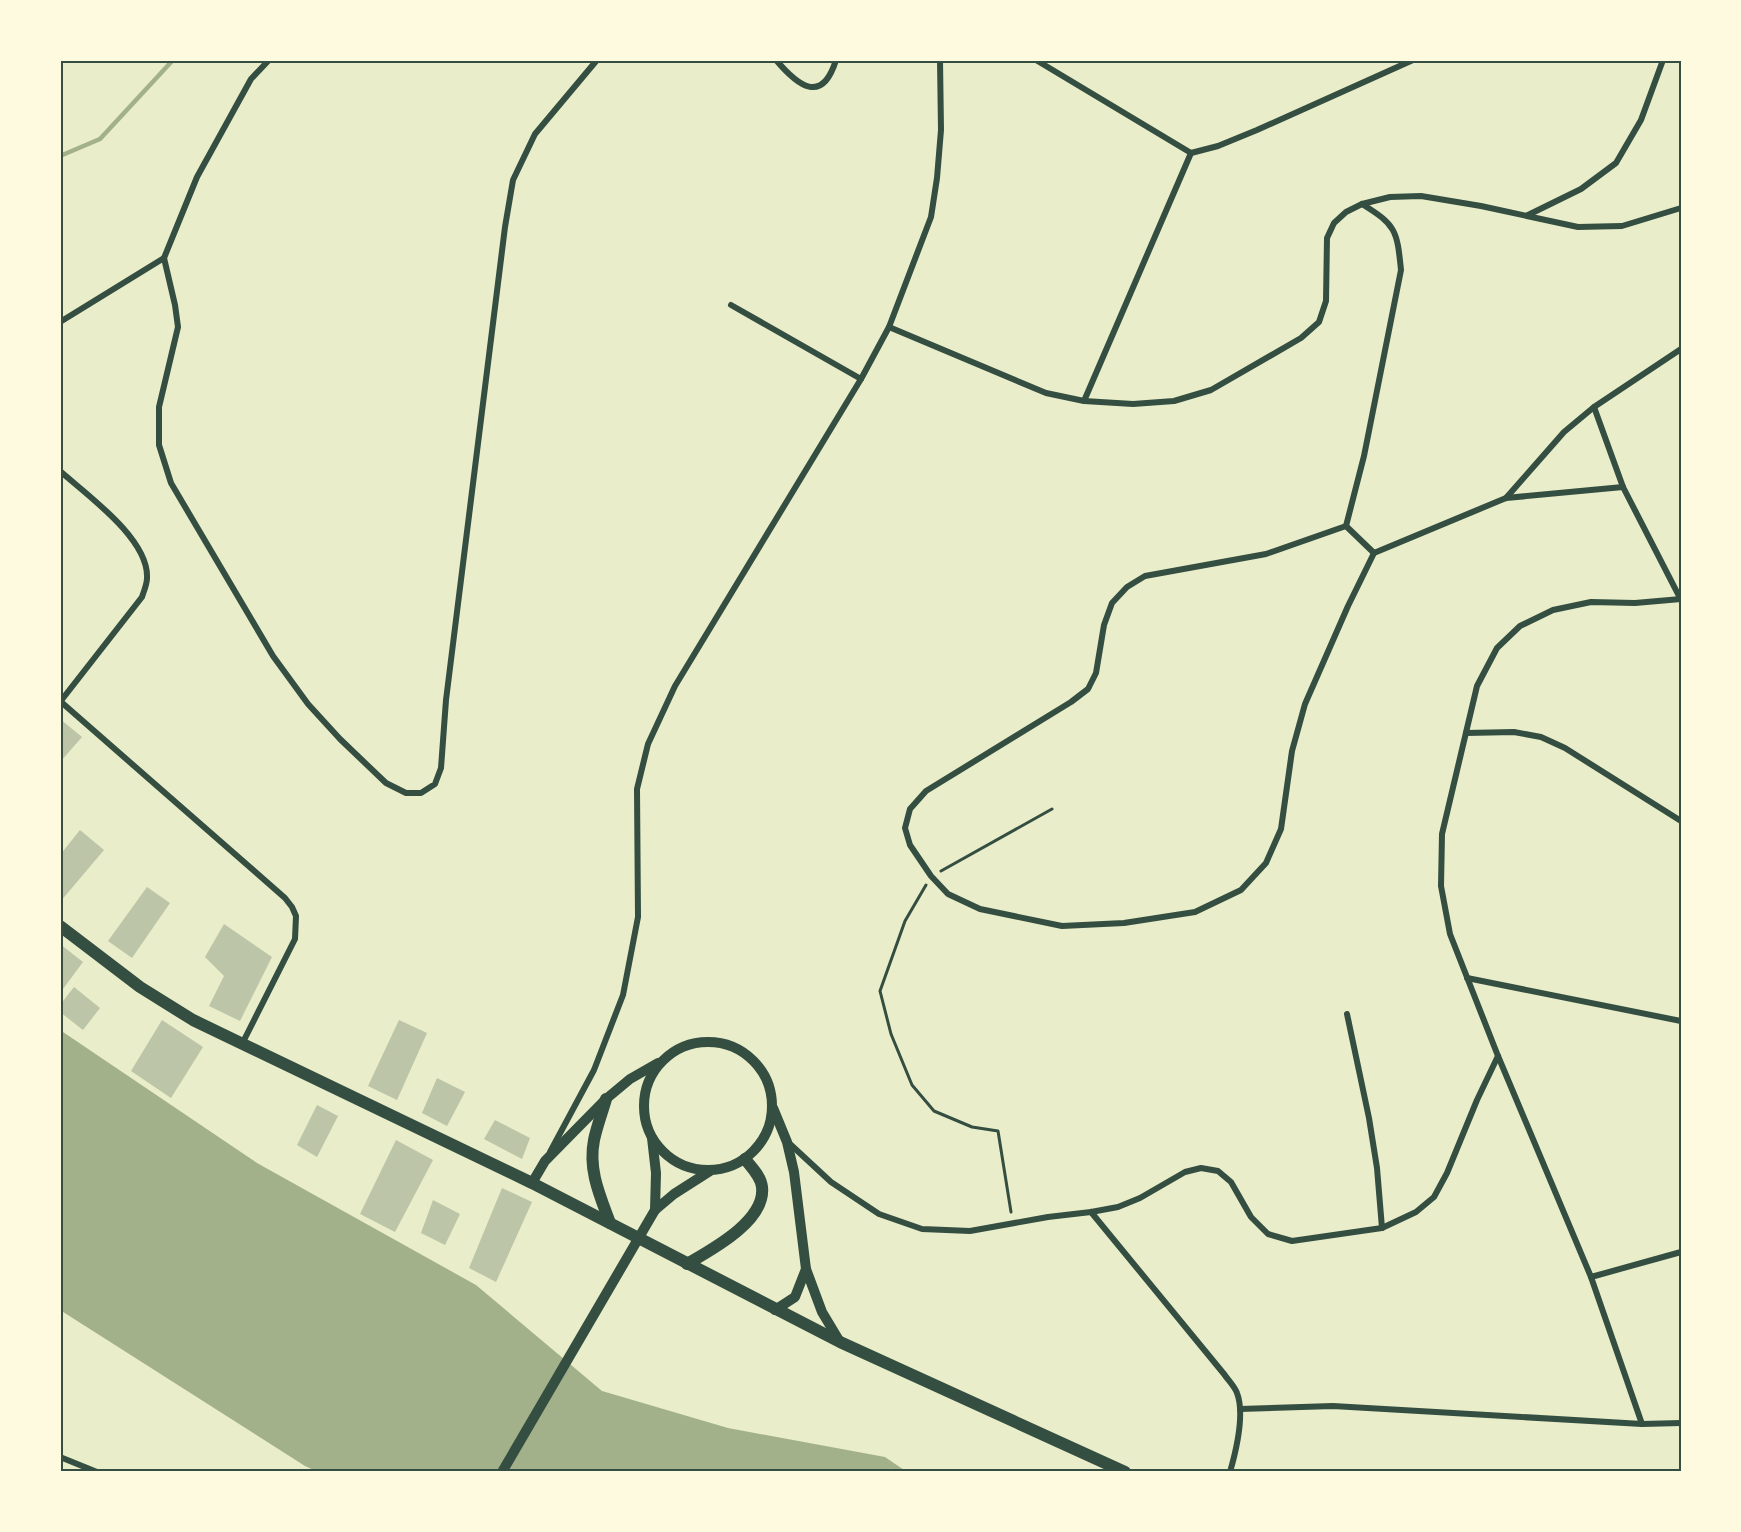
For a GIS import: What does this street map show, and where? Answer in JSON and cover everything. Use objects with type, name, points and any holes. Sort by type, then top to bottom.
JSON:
[{"type":"main road","points":[[60,926],[140,987],[193,1020],[532,1183],[840,1342],[1125,1472]]},
{"type":"main road","points":[[606,1099],[594,1141],[592,1162],[596,1187],[610,1223]]},
{"type":"main road","points":[[687,1264],[719,1246],[736,1233],[753,1214],[762,1197],[762,1186],[759,1176],[745,1159]]},
{"type":"street","points":[[270,60],[251,79],[196,177],[164,258],[178,327],[159,407],[159,446],[171,483],[273,656],[308,704],[340,740],[386,783],[406,793],[421,793],[435,784],[441,768],[449,676],[505,227],[513,180],[535,134],[597,60]]},
{"type":"street","points":[[776,60],[799,84],[812,87],[822,84],[831,76],[836,60]]},
{"type":"street","points":[[532,1183],[594,1070],[622,995],[638,917],[637,789],[648,744],[675,686],[861,379],[888,327],[931,217],[941,130],[940,60]]},
{"type":"street","points":[[1036,60],[1191,153],[1218,146],[1257,130],[1413,60]]},
{"type":"street","points":[[1528,215],[1581,189],[1616,164],[1641,120],[1663,60]]},
{"type":"street","points":[[1084,401],[1191,153]]},
{"type":"street","points":[[888,327],[1046,393],[1084,401],[1133,404],[1174,401],[1211,390],[1301,338],[1319,322],[1326,301],[1327,238],[1334,223],[1340,217],[1362,204],[1390,197],[1421,196],[1528,215],[1578,227],[1622,226],[1681,208]]},
{"type":"street","points":[[1346,526],[1364,456],[1401,270],[1398,244],[1393,228],[1382,217],[1362,204]]},
{"type":"street","points":[[60,322],[164,258]]},
{"type":"street","points":[[731,305],[861,379]]},
{"type":"street","points":[[1506,498],[1564,432],[1594,407],[1681,348]]},
{"type":"street","points":[[1594,407],[1623,487],[1680,599],[1635,603],[1591,602],[1553,610],[1520,626],[1497,648],[1477,686],[1442,834],[1441,886],[1450,934],[1498,1056],[1591,1277],[1642,1424]]},
{"type":"street","points":[[60,471],[129,533],[143,557],[147,578],[142,597],[60,702],[285,898],[296,916],[295,939],[242,1044]]},
{"type":"street","points":[[1346,526],[1266,554],[1145,576],[1127,587],[1112,603],[1104,625],[1096,674],[1088,689],[1071,702],[926,791],[910,809],[905,828],[910,845],[931,876],[948,894],[980,909],[1062,926],[1124,923],[1195,912],[1241,890],[1266,863],[1281,829],[1292,751],[1305,704],[1374,553],[1506,498],[1623,487]]},
{"type":"street","points":[[1346,526],[1374,553]]},
{"type":"street","points":[[1466,733],[1514,732],[1541,737],[1564,748],[1681,821]]},
{"type":"street","points":[[1467,978],[1681,1021]]},
{"type":"street","points":[[1347,1014],[1369,1118],[1377,1168],[1382,1228]]},
{"type":"street","points":[[545,1161],[606,1099],[630,1079],[682,1047],[703,1041],[725,1044],[744,1052],[760,1067],[770,1086],[772,1108],[787,1142],[794,1172],[806,1269],[822,1311],[840,1342]]},
{"type":"street","points":[[787,1142],[831,1182],[879,1214],[922,1229],[970,1231],[1118,1207],[1140,1198],[1185,1172],[1201,1168],[1218,1171],[1231,1182],[1251,1216],[1268,1234],[1292,1240],[1382,1228],[1416,1212],[1434,1197],[1447,1173],[1498,1056]]},
{"type":"street","points":[[653,1212],[656,1173],[651,1136],[645,1116],[645,1095],[652,1075],[664,1059]]},
{"type":"street","points":[[651,1136],[675,1162],[692,1169],[710,1171],[728,1168],[745,1159],[765,1137],[772,1108]]},
{"type":"street","points":[[502,1472],[653,1212],[674,1194],[710,1171]]},
{"type":"street","points":[[1091,1212],[1237,1392],[1240,1409],[1230,1472]]},
{"type":"street","points":[[1591,1277],[1681,1252]]},
{"type":"street","points":[[775,1310],[795,1297],[806,1269]]},
{"type":"street","points":[[1240,1409],[1333,1406],[1642,1424],[1681,1423]]},
{"type":"street","points":[[60,1457],[96,1472]]},
{"type":"path","points":[[1013,1223],[998,1131],[972,1127],[934,1111],[912,1085],[891,1034],[880,991],[905,921],[931,876],[1052,809]]},
{"type":"shaded area","points":[[60,1030],[257,1163],[476,1285],[602,1391],[728,1428],[885,1457],[907,1472],[318,1472],[305,1466],[60,1310]]},
{"type":"building","points":[[60,719],[82,737],[60,762]]},
{"type":"building","points":[[80,830],[104,850],[60,902],[60,855]]},
{"type":"building","points":[[147,887],[170,903],[132,958],[108,941]]},
{"type":"building","points":[[224,924],[272,957],[240,1021],[209,1006],[224,976],[205,957]]},
{"type":"building","points":[[60,944],[83,962],[60,993]]},
{"type":"building","points":[[74,987],[100,1008],[83,1030],[60,1012],[60,1005]]},
{"type":"building","points":[[162,1020],[203,1047],[171,1098],[131,1071]]},
{"type":"building","points":[[399,1020],[427,1033],[397,1100],[368,1086]]},
{"type":"building","points":[[437,1078],[465,1092],[447,1126],[422,1113]]},
{"type":"building","points":[[317,1105],[338,1116],[317,1157],[297,1145]]},
{"type":"building","points":[[495,1120],[530,1138],[522,1159],[484,1139]]},
{"type":"building","points":[[396,1140],[433,1160],[395,1232],[360,1214]]},
{"type":"building","points":[[502,1188],[532,1202],[496,1282],[469,1268]]},
{"type":"building","points":[[433,1200],[460,1214],[445,1245],[421,1233]]},
{"type":"waterway","points":[[60,156],[100,139],[173,60]]}]
